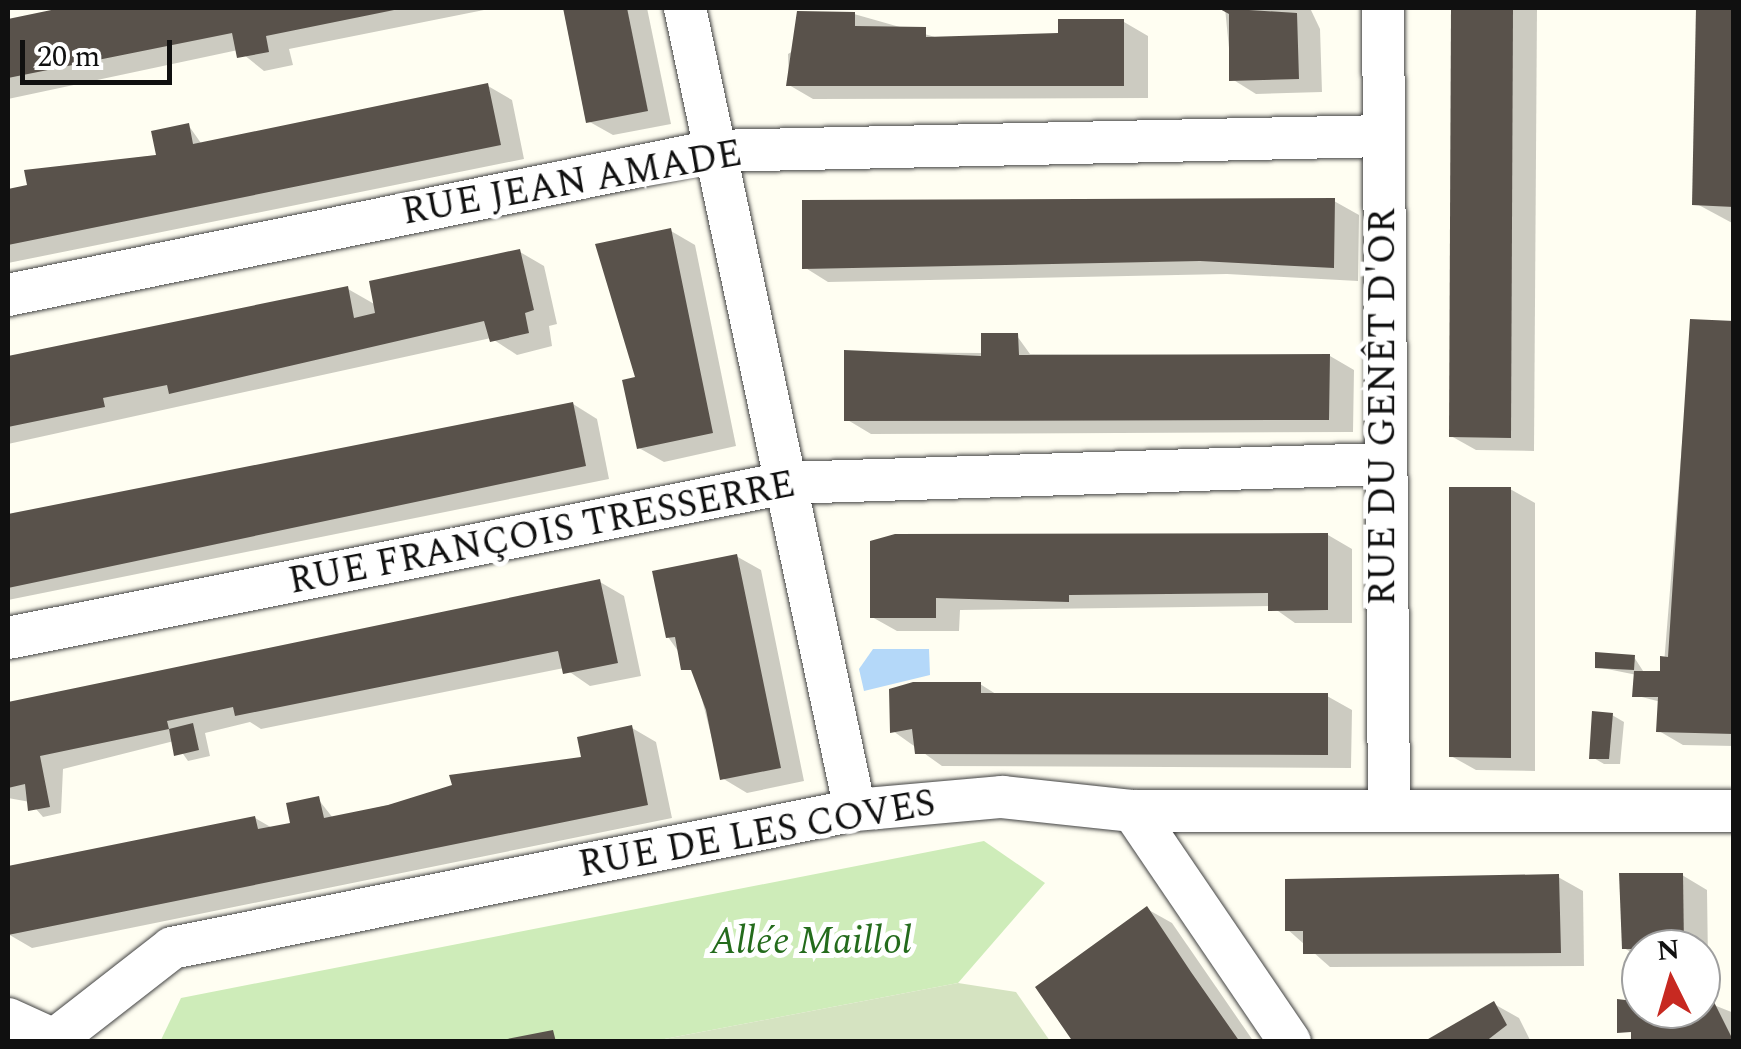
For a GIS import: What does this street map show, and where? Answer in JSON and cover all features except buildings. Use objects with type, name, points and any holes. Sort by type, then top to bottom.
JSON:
[{"type":"street","points":[[685,8],[855,810]]},
{"type":"street","name":"RUE DU GENÊT D'OR","points":[[1383,8],[1382,464],[1389,806]]},
{"type":"street","name":"RUE JEAN AMADE","points":[[8,295],[713,151],[1383,136]]},
{"type":"street","name":"RUE FRANÇOIS TRESSERRE","points":[[8,638],[785,484],[1382,464]]},
{"type":"street","name":"RUE DE LES COVES","points":[[59,1039],[172,948],[855,810],[1002,797],[1133,811],[1389,806],[1734,810]]},
{"type":"street","points":[[1133,811],[1290,1042]]},
{"type":"street","points":[[8,1019],[59,1039]]},
{"type":"green space","name":"Allée Maillol","points":[[984,841],[1045,883],[958,983],[654,1041],[160,1042],[181,998]]},
{"type":"green space","points":[[958,983],[1016,992],[1050,1041],[654,1041]]},
{"type":"water","points":[[873,649],[929,649],[930,675],[864,691],[859,669]]}]
